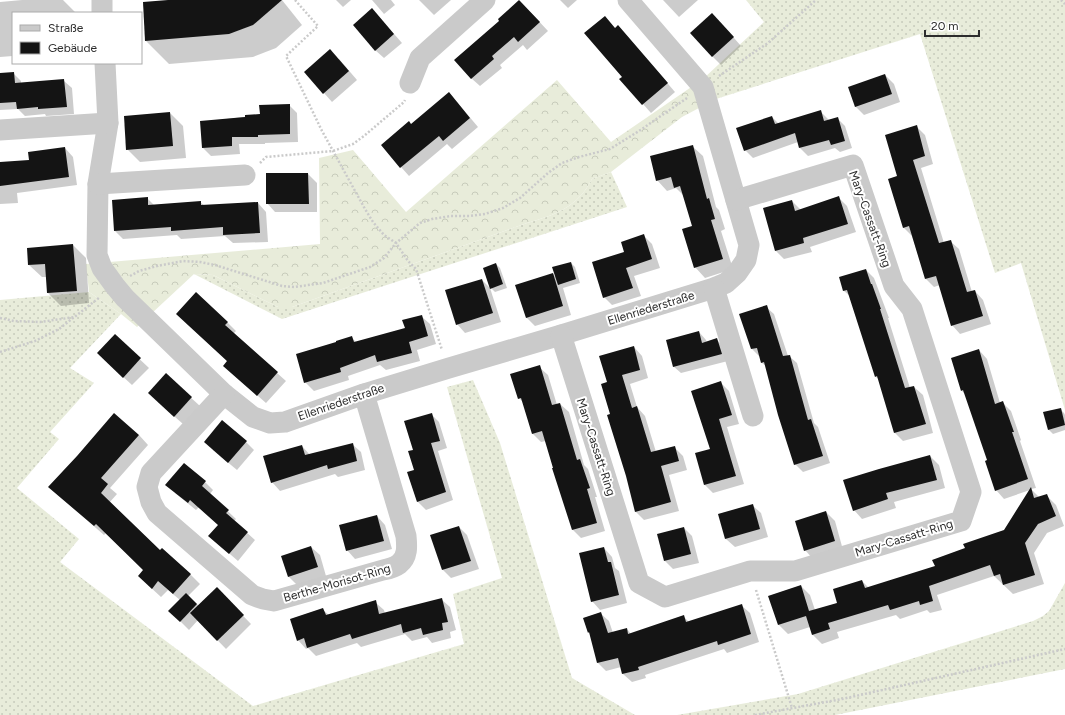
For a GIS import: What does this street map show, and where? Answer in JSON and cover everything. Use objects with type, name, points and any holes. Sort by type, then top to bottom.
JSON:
[{"type":"street","points":[[102,0],[102,12]]},
{"type":"street","points":[[410,83],[420,58],[485,0]]},
{"type":"street","name":"Ellenriederstraße","points":[[105,64],[108,123],[98,184],[97,255],[102,268],[125,298],[224,394],[253,417],[270,424],[285,422],[364,394],[714,288],[726,283],[737,273],[746,260],[749,245],[703,86],[628,0]]},
{"type":"street","points":[[0,130],[108,123]]},
{"type":"street","name":"Mary-Cassatt-Ring","points":[[561,335],[640,583],[665,597],[750,570],[795,571],[961,521],[971,492],[912,309],[894,286],[853,165],[736,200]]},
{"type":"street","points":[[98,184],[246,175]]},
{"type":"street","points":[[714,288],[753,416]]},
{"type":"street","name":"Berthe-Morisot-Ring","points":[[224,394],[151,473],[147,487],[151,502],[157,513],[252,595],[274,601],[399,565],[404,558],[407,547],[406,536],[364,394]]},
{"type":"path","points":[[295,0],[318,26],[286,56],[333,151],[373,222],[384,235],[396,243],[408,261],[416,269],[449,368]]},
{"type":"path","points":[[0,352],[35,341],[59,329],[115,286],[139,271],[157,266],[183,261],[200,262],[215,265],[282,286],[294,287],[323,283],[370,267],[384,258],[396,243],[420,223],[432,219],[452,216],[485,214],[502,208],[520,198],[548,173],[562,163],[610,149],[621,143],[768,43],[816,0]]},
{"type":"path","points":[[1061,0],[1065,4]]},
{"type":"path","points":[[246,175],[266,157],[333,151],[352,144],[364,136],[404,102],[410,83]]},
{"type":"path","points":[[0,318],[14,321],[40,322],[75,317]]},
{"type":"path","points":[[750,570],[792,708]]},
{"type":"path","points":[[755,715],[842,699],[1065,649]]},
{"type":"green space","points":[[746,0],[1065,0],[1065,410],[1021,263],[995,273],[920,34],[716,99],[703,79],[764,22]]},
{"type":"green space","points":[[703,79],[716,99],[682,117],[611,172],[592,179],[580,197],[556,213],[292,307],[278,307],[213,275],[194,274],[137,327],[89,292],[86,264],[320,244],[319,158],[353,150],[406,212],[557,80],[611,142]]},
{"type":"green space","points":[[611,172],[627,207],[282,319],[194,274],[213,275],[278,307],[292,307],[547,217],[573,203],[580,197],[592,179]]},
{"type":"green space","points":[[89,292],[121,314],[70,368],[94,383],[50,432],[59,439],[17,488],[79,539],[60,562],[253,706],[464,644],[453,594],[502,578],[447,387],[473,380],[500,443],[572,678],[635,715],[0,715],[0,300]]},
{"type":"green space","points":[[1065,583],[1065,669],[835,715],[677,715],[798,694],[1033,621],[1049,611]]},
{"type":"building","points":[[168,0],[282,0],[253,25],[229,34],[145,41],[143,2]]},
{"type":"building","points":[[519,0],[540,22],[518,42],[514,37],[492,56],[494,59],[471,79],[454,60],[499,21],[498,19]]},
{"type":"building","points":[[372,8],[394,34],[375,51],[353,25]]},
{"type":"building","points":[[712,13],[734,37],[712,57],[690,33]]},
{"type":"building","points":[[605,16],[615,28],[618,25],[668,83],[642,105],[619,79],[622,77],[584,33]]},
{"type":"building","points":[[330,49],[349,71],[323,94],[304,72]]},
{"type":"building","points":[[14,72],[15,83],[64,79],[67,107],[17,109],[16,102],[0,103],[0,73]]},
{"type":"building","points":[[885,74],[892,94],[855,107],[848,87]]},
{"type":"building","points":[[449,92],[470,118],[443,141],[439,136],[400,168],[381,145],[409,121],[411,124]]},
{"type":"building","points":[[290,104],[290,134],[258,135],[258,137],[232,137],[232,146],[202,148],[200,121],[245,117],[245,115],[260,114],[259,105]]},
{"type":"building","points":[[821,110],[824,121],[838,117],[845,141],[831,145],[829,140],[799,148],[795,133],[744,151],[736,128],[772,116],[775,124]]},
{"type":"building","points":[[170,112],[173,146],[126,150],[124,116]]},
{"type":"building","points":[[917,125],[925,156],[913,160],[939,243],[951,240],[967,292],[975,290],[983,316],[951,326],[936,276],[925,279],[909,226],[903,228],[888,179],[897,176],[885,135]]},
{"type":"building","points":[[693,145],[707,199],[709,198],[715,219],[711,220],[723,259],[694,268],[682,229],[692,226],[680,186],[674,188],[671,177],[656,181],[650,156]]},
{"type":"building","points":[[65,147],[69,177],[0,186],[0,162],[29,160],[28,152]]},
{"type":"building","points":[[266,173],[308,173],[309,204],[266,204]]},
{"type":"building","points":[[839,196],[848,224],[803,238],[804,243],[775,251],[763,208],[792,200],[795,211]]},
{"type":"building","points":[[148,197],[148,205],[201,201],[201,205],[258,202],[260,233],[223,235],[223,227],[171,231],[171,227],[114,231],[112,200]]},
{"type":"building","points":[[644,234],[652,259],[626,268],[633,288],[603,298],[592,262],[624,252],[621,242]]},
{"type":"building","points":[[73,244],[77,291],[47,293],[45,264],[28,265],[27,248]]},
{"type":"building","points":[[571,262],[576,279],[558,285],[552,267]]},
{"type":"building","points":[[496,263],[503,284],[490,289],[483,268]]},
{"type":"building","points":[[866,269],[881,309],[905,388],[914,386],[926,424],[894,433],[877,376],[875,377],[847,290],[843,291],[839,277]]},
{"type":"building","points":[[553,273],[563,306],[526,318],[515,285]]},
{"type":"building","points":[[482,279],[493,313],[456,325],[445,290]]},
{"type":"building","points":[[196,292],[228,322],[225,325],[278,372],[257,396],[223,366],[227,361],[176,314]]},
{"type":"building","points":[[767,305],[783,356],[790,355],[808,420],[811,419],[823,456],[794,465],[778,415],[764,362],[761,363],[757,348],[751,349],[739,314]]},
{"type":"building","points":[[422,315],[428,336],[409,342],[412,353],[377,362],[375,355],[340,368],[341,372],[304,383],[296,354],[352,336],[354,342],[405,328],[402,320]]},
{"type":"building","points":[[699,331],[702,343],[717,338],[722,354],[673,367],[666,340]]},
{"type":"building","points":[[115,334],[141,358],[123,378],[97,353]]},
{"type":"building","points":[[634,346],[640,370],[622,375],[632,408],[637,406],[651,452],[675,446],[679,461],[661,466],[671,502],[635,512],[626,476],[607,415],[610,414],[601,384],[607,382],[599,356]]},
{"type":"building","points":[[979,349],[995,404],[1003,401],[1028,479],[995,491],[985,461],[987,460],[963,390],[961,391],[951,358]]},
{"type":"building","points":[[540,365],[552,405],[560,403],[577,460],[580,459],[590,488],[587,489],[597,523],[572,530],[542,431],[532,434],[521,398],[518,399],[510,374]]},
{"type":"building","points":[[166,373],[192,397],[174,417],[148,393]]},
{"type":"building","points":[[721,381],[732,415],[719,419],[736,476],[704,485],[695,453],[710,449],[691,391]]},
{"type":"building","points":[[1061,408],[1065,425],[1048,430],[1043,412]]},
{"type":"building","points":[[114,413],[139,435],[101,478],[108,484],[101,493],[160,550],[162,548],[191,574],[173,594],[158,581],[152,589],[138,576],[143,570],[96,524],[94,526],[48,487]]},
{"type":"building","points":[[432,413],[440,441],[431,443],[446,492],[417,502],[407,472],[414,470],[408,451],[413,450],[404,421]]},
{"type":"building","points":[[222,420],[247,441],[228,463],[204,442]]},
{"type":"building","points":[[353,443],[357,461],[328,469],[327,465],[271,483],[263,456],[302,445],[305,455]]},
{"type":"building","points":[[930,455],[937,480],[886,493],[888,499],[853,511],[843,480]]},
{"type":"building","points":[[184,463],[206,481],[202,486],[229,510],[226,513],[248,532],[229,554],[208,536],[218,525],[190,500],[188,503],[165,485]]},
{"type":"building","points":[[1031,487],[1034,498],[1047,494],[1056,516],[1038,524],[1025,543],[1035,575],[1003,585],[1000,574],[994,576],[990,565],[929,586],[933,601],[920,605],[919,601],[890,610],[888,605],[828,623],[830,629],[812,635],[806,616],[778,625],[768,596],[801,585],[809,611],[837,603],[833,589],[862,580],[865,588],[935,566],[932,560],[965,548],[963,544],[1004,530]]},
{"type":"building","points":[[753,504],[760,529],[725,539],[718,514]]},
{"type":"building","points":[[826,511],[835,541],[804,551],[795,521]]},
{"type":"building","points":[[377,515],[384,541],[346,551],[339,525]]},
{"type":"building","points":[[459,526],[471,561],[442,570],[430,535]]},
{"type":"building","points":[[684,527],[691,554],[664,561],[657,534]]},
{"type":"building","points":[[311,546],[318,567],[288,577],[281,556]]},
{"type":"building","points":[[604,547],[608,562],[611,562],[619,595],[591,602],[579,553]]},
{"type":"building","points":[[217,587],[244,615],[217,641],[190,613]]},
{"type":"building","points":[[186,593],[197,604],[180,622],[168,611]]},
{"type":"building","points":[[442,598],[448,622],[442,623],[443,630],[423,635],[421,628],[403,633],[401,624],[352,639],[350,634],[307,648],[304,638],[297,641],[290,619],[323,608],[326,615],[376,600],[379,614]]},
{"type":"building","points":[[742,604],[751,634],[718,645],[717,641],[638,667],[639,670],[622,674],[618,658],[597,663],[589,632],[588,633],[583,618],[601,612],[608,633],[627,628],[628,634],[684,615],[686,622]]}]
